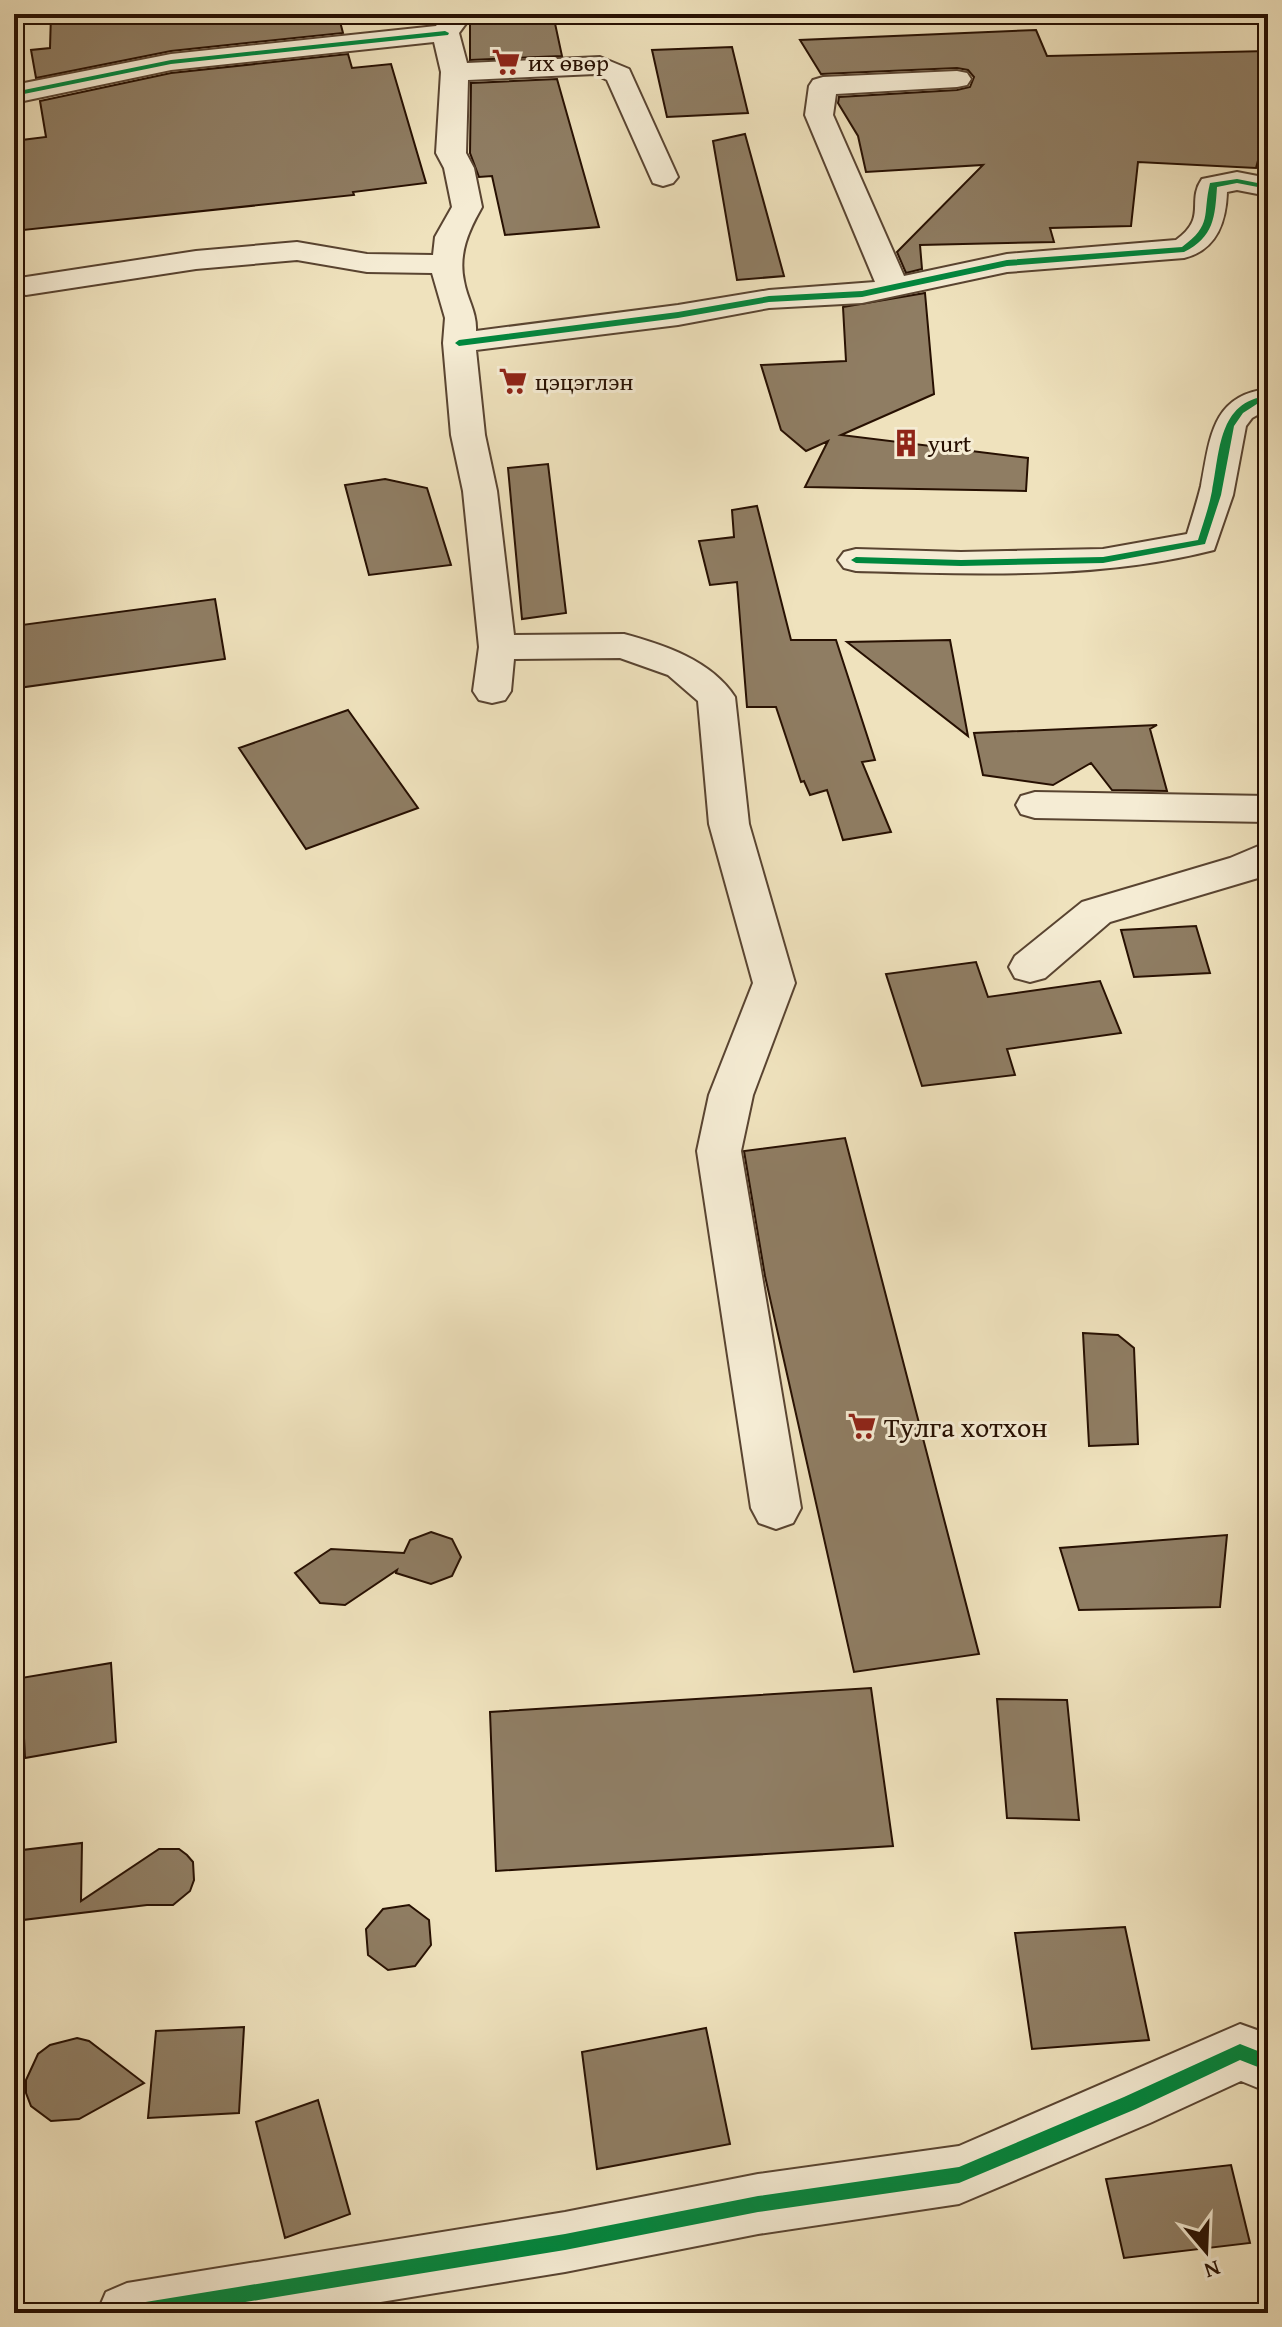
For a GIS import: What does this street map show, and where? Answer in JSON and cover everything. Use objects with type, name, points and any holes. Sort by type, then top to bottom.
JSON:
[{"type":"street","points":[[14,94],[171,62],[452,23],[455,72],[451,153],[459,168],[467,207],[450,237],[448,281],[461,318],[459,343],[468,435],[480,491],[497,647],[492,691]]},
{"type":"street","points":[[455,72],[600,65],[619,75],[663,177]]},
{"type":"street","points":[[893,287],[819,115],[823,86],[957,79]]},
{"type":"street","points":[[459,343],[678,315],[769,299],[862,294],[1007,263],[1184,249],[1202,237],[1210,225],[1213,185],[1237,181],[1268,187]]},
{"type":"street","points":[[26,286],[196,260],[297,251],[367,263],[447,264]]},
{"type":"street","points":[[856,560],[961,563],[1103,560],[1202,542],[1216,495],[1229,426],[1240,411],[1258,400],[1268,399]]},
{"type":"street","points":[[497,647],[624,646],[681,667],[716,697],[729,824],[774,983],[731,1095],[719,1151],[776,1508]]},
{"type":"street","points":[[1035,805],[1268,809]]},
{"type":"street","points":[[1030,967],[1096,912],[1244,868],[1268,856]]},
{"type":"street","points":[[127,2313],[565,2242],[758,2204],[959,2175],[1130,2103],[1240,2052],[1268,2063]]},
{"type":"building","points":[[51,14],[338,14],[343,33],[171,51],[36,78],[31,50],[50,48]]},
{"type":"building","points":[[476,14],[553,14],[562,56],[470,60],[470,22]]},
{"type":"building","points":[[1036,30],[1047,56],[1268,51],[1268,123],[1256,168],[1138,162],[1131,226],[1050,228],[1054,242],[920,245],[922,269],[906,273],[897,252],[983,165],[866,172],[858,136],[838,103],[839,97],[957,90],[970,87],[974,77],[968,70],[957,68],[821,74],[800,40]]},
{"type":"building","points":[[732,47],[748,113],[667,117],[652,50]]},
{"type":"building","points":[[348,54],[352,68],[391,64],[426,183],[353,192],[354,195],[14,231],[14,141],[46,137],[40,101],[171,73]]},
{"type":"building","points":[[557,79],[599,227],[505,235],[492,176],[479,177],[470,153],[471,83]]},
{"type":"building","points":[[745,134],[784,276],[737,280],[713,141]]},
{"type":"building","points":[[925,293],[934,394],[841,435],[1028,458],[1026,491],[805,487],[828,441],[806,451],[781,430],[761,365],[846,361],[843,307]]},
{"type":"building","points":[[548,464],[566,613],[522,619],[508,468]]},
{"type":"building","points":[[385,479],[427,488],[451,565],[369,575],[345,485]]},
{"type":"building","points":[[757,506],[791,640],[836,640],[875,760],[862,762],[891,832],[843,840],[827,790],[810,795],[804,781],[801,782],[776,707],[747,707],[737,582],[710,585],[699,541],[734,537],[732,510]]},
{"type":"building","points":[[215,599],[225,659],[18,688],[17,672],[14,672],[14,626]]},
{"type":"building","points":[[950,640],[968,736],[847,642]]},
{"type":"building","points":[[348,710],[418,808],[306,849],[239,748]]},
{"type":"building","points":[[1157,725],[1150,729],[1167,791],[1112,790],[1091,763],[1053,785],[983,775],[974,733]]},
{"type":"building","points":[[1196,926],[1210,973],[1134,977],[1121,930]]},
{"type":"building","points":[[976,962],[988,997],[1100,981],[1121,1033],[1007,1049],[1015,1075],[922,1086],[886,974]]},
{"type":"building","points":[[845,1138],[979,1654],[854,1672],[765,1276],[744,1151]]},
{"type":"building","points":[[1083,1333],[1118,1335],[1134,1348],[1138,1444],[1089,1446]]},
{"type":"building","points":[[431,1532],[452,1539],[461,1557],[452,1576],[431,1584],[396,1573],[397,1570],[345,1605],[320,1603],[295,1573],[331,1549],[404,1553],[410,1540]]},
{"type":"building","points":[[1227,1535],[1220,1607],[1079,1610],[1060,1548]]},
{"type":"building","points":[[111,1663],[116,1742],[25,1758],[21,1678]]},
{"type":"building","points":[[871,1688],[893,1846],[496,1871],[490,1712]]},
{"type":"building","points":[[997,1699],[1067,1700],[1079,1820],[1007,1818]]},
{"type":"building","points":[[82,1843],[81,1901],[159,1849],[179,1849],[193,1862],[194,1880],[190,1891],[173,1905],[147,1905],[14,1921],[14,1851]]},
{"type":"building","points":[[409,1905],[429,1920],[431,1945],[415,1966],[388,1970],[368,1955],[366,1929],[383,1909]]},
{"type":"building","points":[[1125,1927],[1149,2040],[1032,2049],[1015,1933]]},
{"type":"building","points":[[244,2027],[239,2113],[148,2118],[156,2031]]},
{"type":"building","points":[[706,2028],[730,2144],[597,2169],[582,2052]]},
{"type":"building","points":[[77,2038],[89,2041],[144,2083],[79,2119],[51,2121],[31,2106],[26,2093],[26,2080],[38,2054],[50,2045]]},
{"type":"building","points":[[318,2100],[350,2214],[285,2238],[256,2122]]},
{"type":"building","points":[[1231,2165],[1250,2243],[1124,2258],[1106,2179]]},
{"type":"cycle path","points":[[14,94],[171,62],[445,33]]},
{"type":"cycle path","points":[[459,343],[678,315],[769,299],[862,294],[1007,263],[1184,249],[1206,229],[1211,215],[1213,185],[1237,181],[1268,187]]},
{"type":"cycle path","points":[[856,560],[961,563],[1103,560],[1202,542],[1216,495],[1229,426],[1240,411],[1258,400],[1268,399]]},
{"type":"cycle path","points":[[127,2313],[565,2242],[758,2204],[959,2175],[1130,2103],[1240,2052],[1268,2063]]},
{"type":"place","name":"их өвөр","points":[[506,62]]},
{"type":"place","name":"цэцэглэн","points":[[513,381]]},
{"type":"place","name":"yurt","points":[[906,443]]},
{"type":"place","name":"Тулга хотхон","points":[[862,1426]]}]
